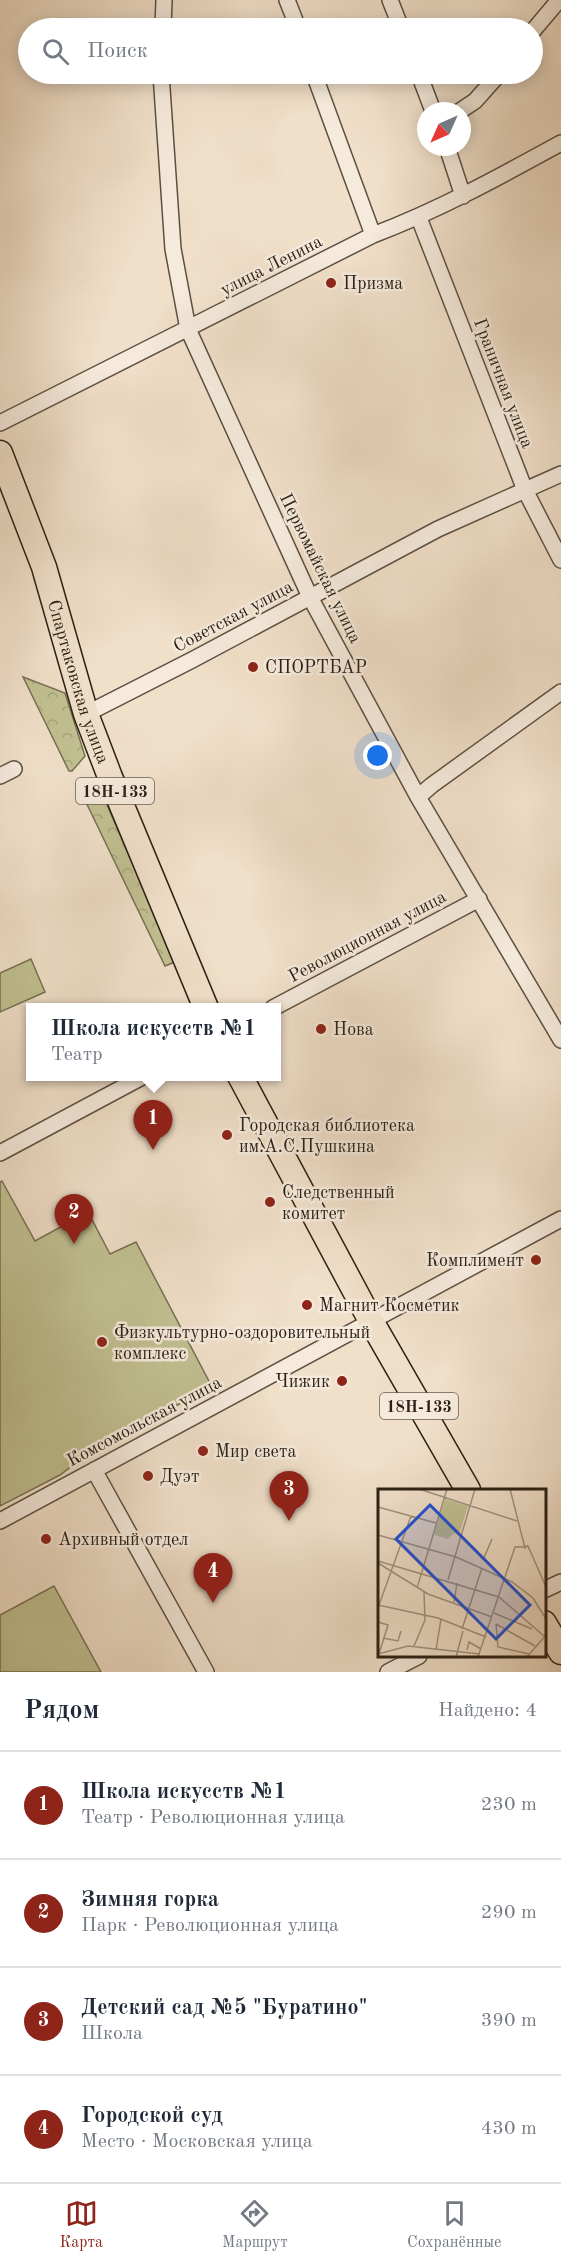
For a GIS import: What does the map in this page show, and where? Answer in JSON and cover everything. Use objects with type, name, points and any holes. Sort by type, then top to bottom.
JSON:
[{"type":"main road","name":"Спартаковская улица","points":[[0,453],[44,567],[86,714],[142,858],[204,1003]]},
{"type":"main road","name":"18Н-133","points":[[242,1081],[371,1321],[467,1489]]},
{"type":"main road","points":[[546,1626],[561,1652]]},
{"type":"street","points":[[163,18],[164,0]]},
{"type":"street","points":[[287,0],[294,18]]},
{"type":"street","points":[[390,0],[397,18]]},
{"type":"street","points":[[543,19],[559,0]]},
{"type":"street","name":"Первомайская улица","points":[[162,84],[173,249],[188,329],[310,597],[418,797],[561,1040]]},
{"type":"street","points":[[318,84],[373,235]]},
{"type":"street","points":[[423,84],[430,102]]},
{"type":"street","points":[[471,104],[490,84]]},
{"type":"street","name":"улица Ленина","points":[[0,423],[373,235],[419,218],[561,144]]},
{"type":"street","points":[[450,156],[463,196]]},
{"type":"street","name":"Граничная улица","points":[[419,218],[525,490],[561,560]]},
{"type":"street","name":"Советская улица","points":[[86,714],[438,530],[561,474]]},
{"type":"street","points":[[418,797],[561,692]]},
{"type":"street","points":[[0,776],[14,769]]},
{"type":"street","name":"Революционная улица","points":[[281,1004],[479,899]]},
{"type":"street","points":[[0,1154],[137,1081]]},
{"type":"street","name":"Комсомольская улица","points":[[0,1521],[561,1219]]},
{"type":"street","points":[[94,1470],[206,1672]]},
{"type":"street","points":[[546,1589],[561,1582]]},
{"type":"street","points":[[388,1672],[417,1657]]},
{"type":"green space","points":[[23,677],[65,693],[85,756],[72,771],[69,771]]},
{"type":"green space","points":[[99,786],[175,962],[165,966],[81,792]]},
{"type":"green space","points":[[31,959],[45,992],[0,1012],[0,973]]},
{"type":"green space","points":[[2,1181],[35,1241],[88,1212],[110,1254],[136,1242],[212,1387],[97,1447],[60,1475],[0,1506],[0,1182]]},
{"type":"green space","points":[[54,1586],[101,1672],[0,1672],[0,1615]]},
{"type":"place","name":"Призма","points":[[331,283]]},
{"type":"place","name":"СПОРТБАР","points":[[253,667]]},
{"type":"place","name":"Нова","points":[[321,1029]]},
{"type":"place","name":"Городская библиотека им.А.С.Пушкина","points":[[227,1135]]},
{"type":"place","name":"Школа искусств №1","points":[[153,1150]]},
{"type":"place","name":"Следственный комитет","points":[[270,1202]]},
{"type":"place","name":"Зимняя горка","points":[[74,1244]]},
{"type":"place","name":"Комплимент","points":[[536,1260]]},
{"type":"place","name":"Магнит Косметик","points":[[307,1305]]},
{"type":"place","name":"Физкультурно-оздоровительный комплекс","points":[[102,1342]]},
{"type":"place","name":"Чижик","points":[[342,1381]]},
{"type":"place","name":"Мир света","points":[[203,1451]]},
{"type":"place","name":"Дуэт","points":[[148,1476]]},
{"type":"place","name":"Детский сад №5 \"Буратино\"","points":[[289,1521]]},
{"type":"place","name":"Архивный отдел","points":[[46,1539]]},
{"type":"place","name":"Городской суд","points":[[213,1603]]}]
